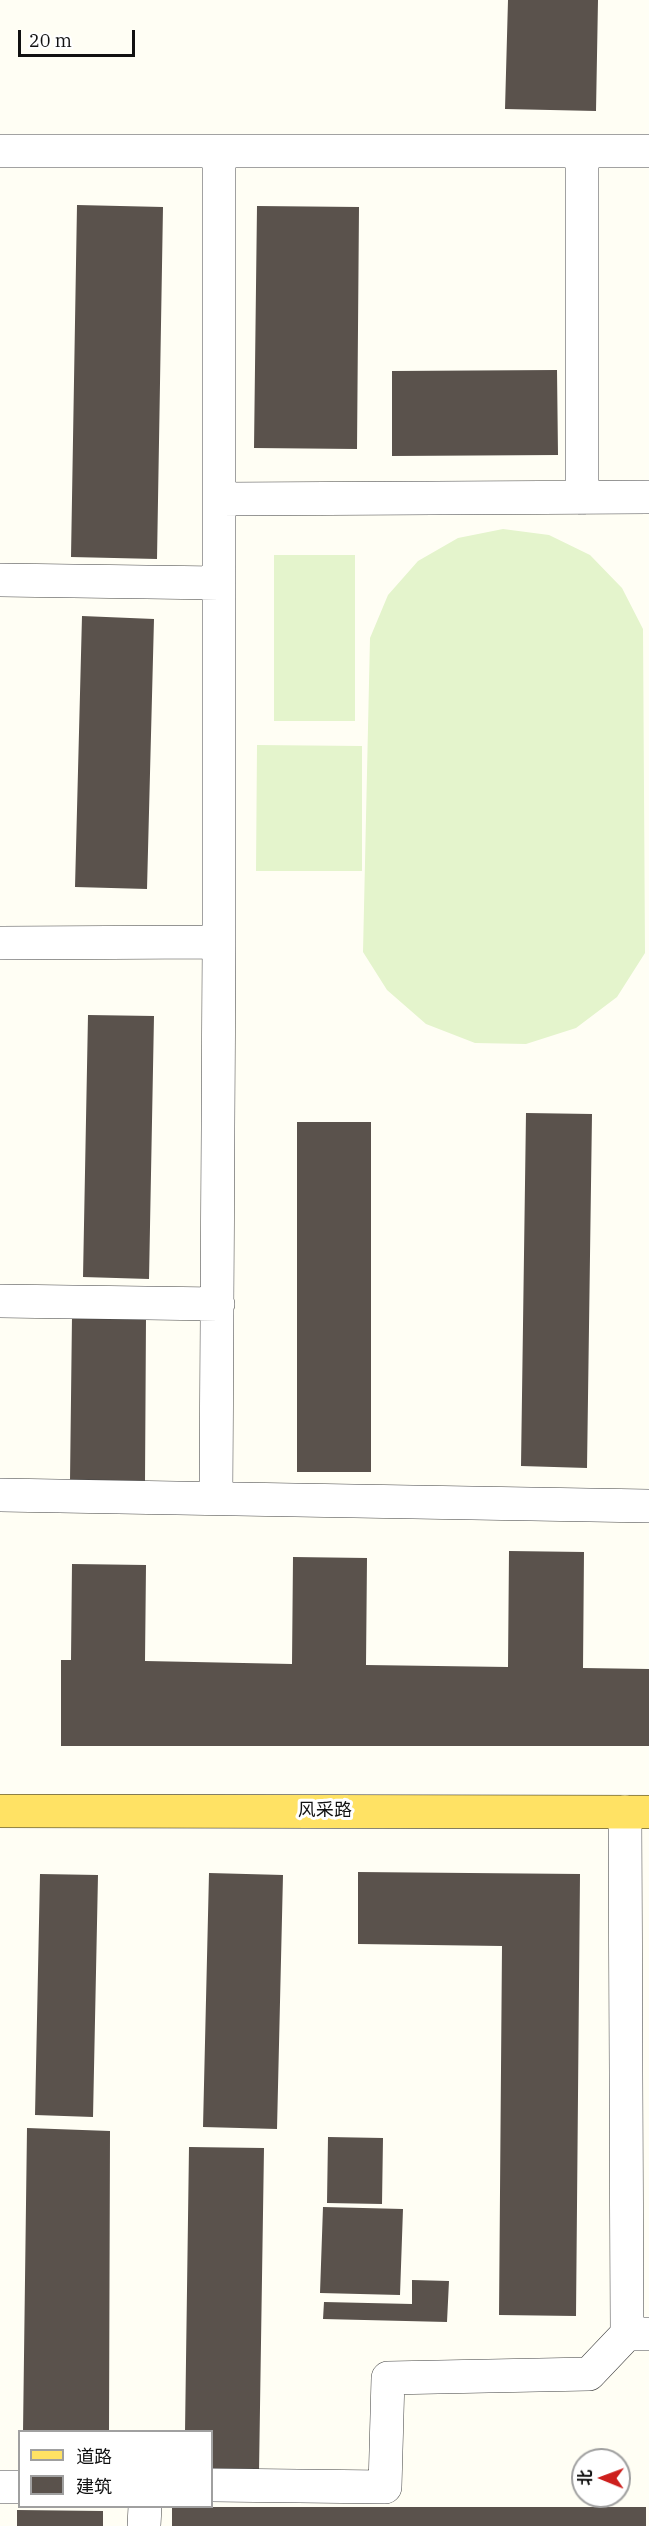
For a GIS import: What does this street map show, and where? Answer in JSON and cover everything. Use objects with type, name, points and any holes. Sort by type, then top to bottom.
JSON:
[{"type":"main road","name":"风采路","points":[[0,1811],[637,1812]]},
{"type":"street","points":[[0,151],[649,151]]},
{"type":"street","points":[[216,1498],[219,151]]},
{"type":"street","points":[[582,151],[582,498]]},
{"type":"street","points":[[219,499],[649,498]]},
{"type":"street","points":[[0,580],[219,583]]},
{"type":"street","points":[[0,942],[219,942]]},
{"type":"street","points":[[0,1301],[218,1304]]},
{"type":"street","points":[[0,1495],[649,1506]]},
{"type":"street","points":[[213,2486],[385,2487],[388,2378],[589,2374],[638,2334],[637,1812]]},
{"type":"street","points":[[0,2487],[18,2487]]},
{"type":"street","points":[[144,2526],[145,2508]]},
{"type":"green space","points":[[503,529],[549,535],[590,555],[622,588],[643,629],[645,953],[617,997],[576,1028],[526,1044],[475,1043],[426,1024],[387,990],[363,952],[370,638],[388,595],[418,561],[458,538]]},
{"type":"green space","points":[[274,555],[355,555],[355,721],[274,721]]},
{"type":"green space","points":[[257,745],[362,746],[362,871],[256,871]]},
{"type":"building","points":[[508,0],[598,0],[596,111],[505,109]]},
{"type":"building","points":[[77,205],[163,207],[157,559],[71,557]]},
{"type":"building","points":[[257,206],[359,207],[357,449],[254,448]]},
{"type":"building","points":[[557,370],[558,455],[392,456],[392,371]]},
{"type":"building","points":[[82,616],[154,619],[147,889],[75,887]]},
{"type":"building","points":[[88,1015],[154,1016],[149,1279],[83,1277]]},
{"type":"building","points":[[526,1113],[592,1114],[587,1468],[521,1466]]},
{"type":"building","points":[[297,1122],[371,1122],[371,1472],[297,1472]]},
{"type":"building","points":[[72,1316],[146,1317],[145,1482],[70,1481]]},
{"type":"building","points":[[509,1551],[584,1552],[583,1668],[649,1669],[649,1746],[61,1746],[61,1660],[71,1660],[72,1564],[146,1565],[145,1661],[292,1664],[293,1557],[367,1558],[366,1665],[508,1667]]},
{"type":"building","points":[[358,1872],[580,1874],[576,2316],[499,2315],[502,1946],[358,1944]]},
{"type":"building","points":[[209,1873],[283,1875],[277,2129],[203,2127]]},
{"type":"building","points":[[40,1874],[98,1875],[93,2117],[35,2115]]},
{"type":"building","points":[[27,2128],[110,2131],[109,2430],[23,2430]]},
{"type":"building","points":[[328,2137],[383,2138],[382,2204],[327,2203]]},
{"type":"building","points":[[189,2147],[264,2148],[259,2472],[213,2472],[213,2430],[185,2430]]},
{"type":"building","points":[[323,2207],[403,2209],[400,2295],[320,2293]]},
{"type":"building","points":[[412,2280],[449,2281],[447,2322],[323,2319],[324,2302],[412,2304]]},
{"type":"building","points":[[646,2507],[646,2526],[172,2526],[172,2508]]},
{"type":"building","points":[[17,2510],[103,2511],[103,2526],[17,2526]]}]
